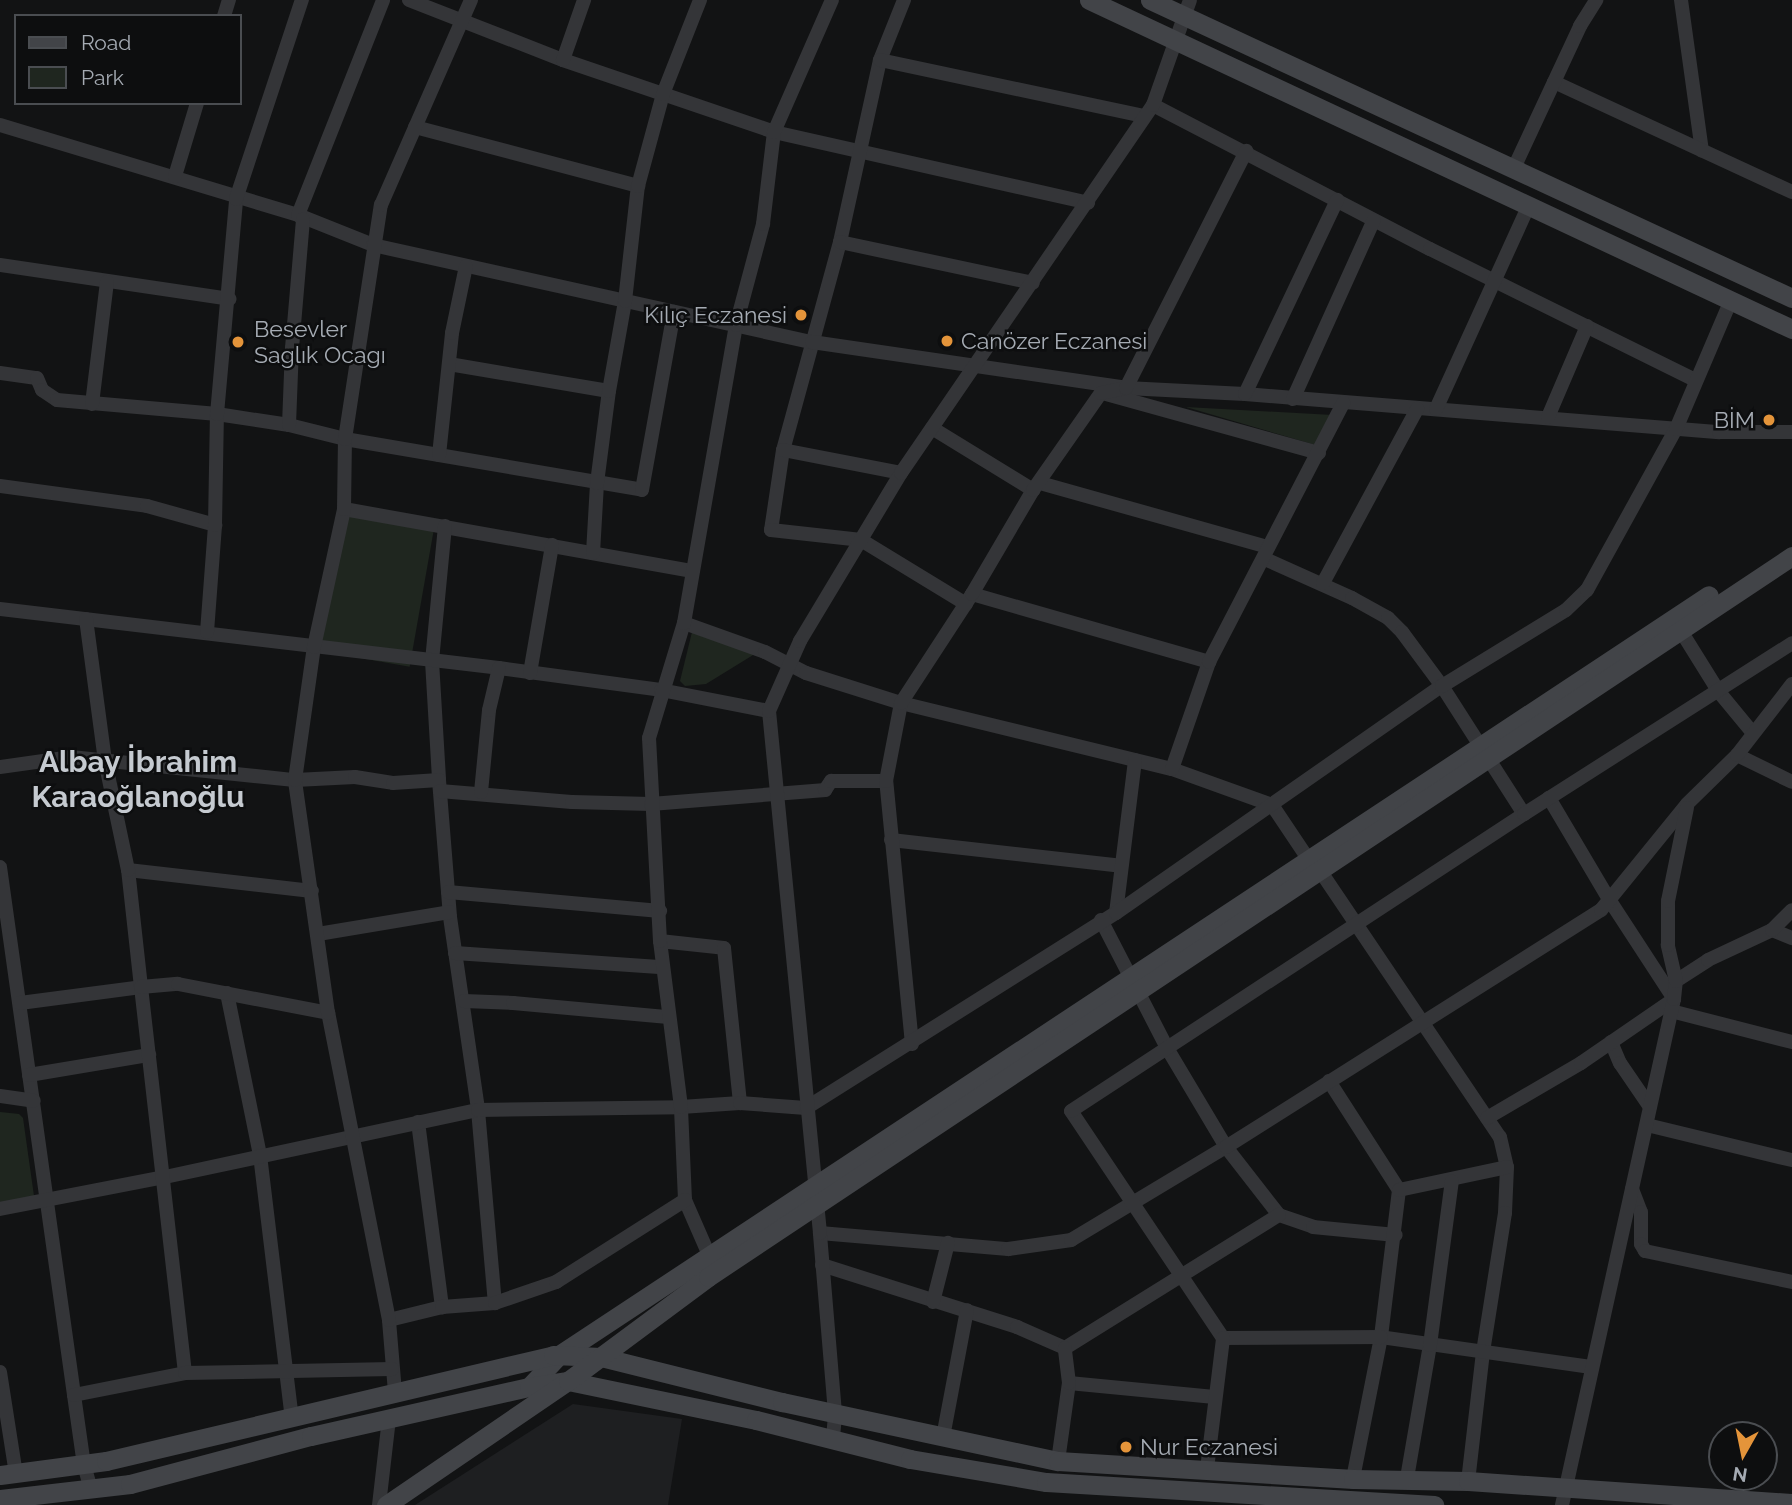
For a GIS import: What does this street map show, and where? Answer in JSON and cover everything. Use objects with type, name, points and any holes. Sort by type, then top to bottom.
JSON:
[{"type":"street","points":[[206,632],[215,526],[217,414],[236,199],[302,0]]},
{"type":"street","points":[[289,425],[300,217],[383,0]]},
{"type":"street","points":[[409,0],[563,60],[774,132],[1088,203]]},
{"type":"street","points":[[395,1392],[389,1320],[327,1013],[295,780],[314,647],[344,509],[345,439],[381,205],[471,0]]},
{"type":"street","points":[[563,60],[584,0]]},
{"type":"street","points":[[593,553],[597,483],[609,391],[625,301],[638,186],[663,94],[700,0]]},
{"type":"street","points":[[709,1255],[685,1200],[681,1107],[660,941],[649,738],[684,623],[736,325],[763,224],[774,132],[832,0]]},
{"type":"street","points":[[904,0],[880,61],[840,242],[783,450],[771,530],[861,540],[969,599],[1209,662]]},
{"type":"street","points":[[1089,0],[1791,326]]},
{"type":"street","points":[[1150,0],[1188,8],[1514,170],[1792,298]]},
{"type":"street","points":[[1514,170],[1580,26],[1596,0]]},
{"type":"street","points":[[1681,0],[1702,150]]},
{"type":"street","points":[[833,1438],[835,1413],[820,1233],[769,711],[789,662],[901,473],[1153,105],[1188,8]]},
{"type":"street","points":[[880,61],[1143,117]]},
{"type":"street","points":[[1554,82],[1792,192]]},
{"type":"street","points":[[174,176],[196,105]]},
{"type":"street","points":[[1153,105],[1247,151],[1374,220],[1695,380]]},
{"type":"street","points":[[0,126],[174,176],[236,199],[300,217],[373,245],[812,342],[1126,388],[1245,394],[1676,429],[1791,430]]},
{"type":"street","points":[[415,127],[638,186]]},
{"type":"street","points":[[1126,388],[1247,151]]},
{"type":"street","points":[[1245,394],[1337,200]]},
{"type":"street","points":[[1436,409],[1529,205]]},
{"type":"street","points":[[1293,400],[1374,220]]},
{"type":"street","points":[[840,242],[1033,283]]},
{"type":"street","points":[[0,265],[229,299]]},
{"type":"street","points":[[439,455],[449,364],[466,266]]},
{"type":"street","points":[[92,404],[107,282]]},
{"type":"street","points":[[0,1209],[165,1177],[478,1110],[681,1107],[740,1103],[806,1108],[912,1044],[1101,920],[1116,913],[1442,686],[1566,610],[1587,590],[1676,429],[1731,300]]},
{"type":"street","points":[[0,373],[37,378],[42,390],[57,400],[217,414],[289,425],[345,439],[642,490],[674,312]]},
{"type":"street","points":[[1548,417],[1587,326]]},
{"type":"street","points":[[449,364],[609,391]]},
{"type":"street","points":[[912,1044],[886,781],[901,703],[969,599],[1036,487],[1101,393],[1126,388]]},
{"type":"street","points":[[1101,393],[1319,453]]},
{"type":"street","points":[[1171,769],[1209,662],[1343,403]]},
{"type":"street","points":[[1323,583],[1417,409]]},
{"type":"street","points":[[932,428],[1036,487],[1267,553],[1388,618],[1442,686],[1524,814]]},
{"type":"street","points":[[783,450],[901,473]]},
{"type":"street","points":[[0,485],[147,506],[215,526]]},
{"type":"street","points":[[344,509],[693,571]]},
{"type":"street","points":[[445,526],[432,660],[439,785],[449,912],[478,1110],[495,1303]]},
{"type":"street","points":[[1677,625],[1792,541]]},
{"type":"street","points":[[530,673],[552,545]]},
{"type":"street","points":[[528,1387],[559,1355],[815,1185],[1315,866],[1677,625],[1792,556]]},
{"type":"street","points":[[0,609],[499,668],[662,691],[769,711]]},
{"type":"street","points":[[86,620],[105,761],[128,870],[186,1373]]},
{"type":"street","points":[[684,623],[789,662],[806,673],[901,703],[1171,769],[1272,805],[1500,1137],[1507,1167],[1506,1213],[1483,1352],[1468,1481]]},
{"type":"street","points":[[1677,625],[1719,692],[1752,732]]},
{"type":"street","points":[[1207,1469],[1223,1338],[1070,1111],[1357,926],[1524,814],[1792,643]]},
{"type":"street","points":[[481,792],[489,710],[499,668]]},
{"type":"street","points":[[820,1233],[1008,1249],[1072,1240],[1226,1147],[1601,911],[1687,804],[1737,755],[1752,732],[1792,684]]},
{"type":"street","points":[[1737,755],[1792,782]]},
{"type":"street","points":[[0,767],[71,758],[295,780],[355,777],[572,802],[651,804],[825,790],[831,781],[886,781]]},
{"type":"street","points":[[1116,913],[1135,760]]},
{"type":"street","points":[[1549,798],[1672,1005],[1792,1042]]},
{"type":"street","points":[[1563,1497],[1672,1005],[1676,981],[1668,946],[1668,901],[1687,804]]},
{"type":"street","points":[[891,840],[1121,866]]},
{"type":"street","points":[[0,867],[84,1465],[91,1490]]},
{"type":"street","points":[[128,870],[312,891]]},
{"type":"street","points":[[448,892],[660,911]]},
{"type":"street","points":[[1676,981],[1708,960],[1772,930],[1792,910]]},
{"type":"street","points":[[318,934],[449,912]]},
{"type":"street","points":[[1101,920],[1167,1048],[1226,1147],[1279,1215],[1313,1227],[1395,1235]]},
{"type":"street","points":[[1772,930],[1792,938]]},
{"type":"street","points":[[660,941],[724,948],[740,1103]]},
{"type":"street","points":[[455,953],[663,967]]},
{"type":"street","points":[[386,1505],[568,1381],[708,1277],[816,1207],[1134,983]]},
{"type":"street","points":[[20,1003],[141,987],[178,985],[327,1013]]},
{"type":"street","points":[[227,993],[260,1155],[292,1418]]},
{"type":"street","points":[[464,1002],[513,1003],[668,1017]]},
{"type":"street","points":[[1488,1118],[1672,1005]]},
{"type":"street","points":[[1611,1042],[1620,1063],[1650,1107]]},
{"type":"street","points":[[29,1075],[149,1055]]},
{"type":"street","points":[[1329,1081],[1399,1190],[1381,1337],[1353,1479]]},
{"type":"street","points":[[0,1096],[34,1101]]},
{"type":"street","points":[[418,1122],[442,1307]]},
{"type":"street","points":[[1647,1125],[1792,1160]]},
{"type":"street","points":[[1399,1190],[1452,1181],[1507,1167]]},
{"type":"street","points":[[1407,1478],[1430,1345],[1452,1181]]},
{"type":"street","points":[[1632,1189],[1641,1212],[1641,1244],[1645,1251],[1792,1282]]},
{"type":"street","points":[[389,1320],[442,1307],[495,1303],[556,1282],[685,1200]]},
{"type":"street","points":[[1065,1348],[1279,1215]]},
{"type":"street","points":[[933,1302],[948,1243]]},
{"type":"street","points":[[822,1265],[933,1302],[967,1310],[1065,1348]]},
{"type":"street","points":[[943,1437],[967,1310]]},
{"type":"street","points":[[1223,1338],[1381,1337],[1591,1367]]},
{"type":"street","points":[[1058,1461],[1069,1383],[1065,1348]]},
{"type":"street","points":[[0,1372],[8,1474],[84,1465],[559,1355],[601,1357],[835,1413],[1058,1461],[1353,1479],[1468,1481],[1563,1497],[1792,1503]]},
{"type":"street","points":[[74,1395],[186,1373],[392,1369]]},
{"type":"street","points":[[0,1499],[131,1484],[389,1419],[528,1387],[568,1381],[833,1438],[910,1459],[1046,1482],[1434,1505]]},
{"type":"street","points":[[1069,1383],[1214,1397]]},
{"type":"street","points":[[379,1505],[389,1419]]},
{"type":"shaded area","points":[[573,1404],[682,1419],[668,1505],[415,1505]]},
{"type":"green space","points":[[1186,407],[1333,415],[1319,446]]},
{"type":"green space","points":[[344,515],[434,531],[410,667],[320,651]]},
{"type":"green space","points":[[692,632],[758,652],[706,684],[685,686],[680,681]]},
{"type":"green space","points":[[0,1112],[19,1114],[23,1118],[34,1196],[0,1204]]},
{"type":"place","name":"Kılıç Eczanesi","points":[[801,315]]},
{"type":"place","name":"Canözer Eczanesi","points":[[947,341]]},
{"type":"place","name":"Besevler Saglık Ocagı","points":[[238,342]]},
{"type":"place","name":"BİM","points":[[1769,420]]},
{"type":"place","name":"Nur Eczanesi","points":[[1126,1447]]},
{"type":"district","name":"Albay İbrahim Karaoğlanoğlu","points":[[138,779]]}]
